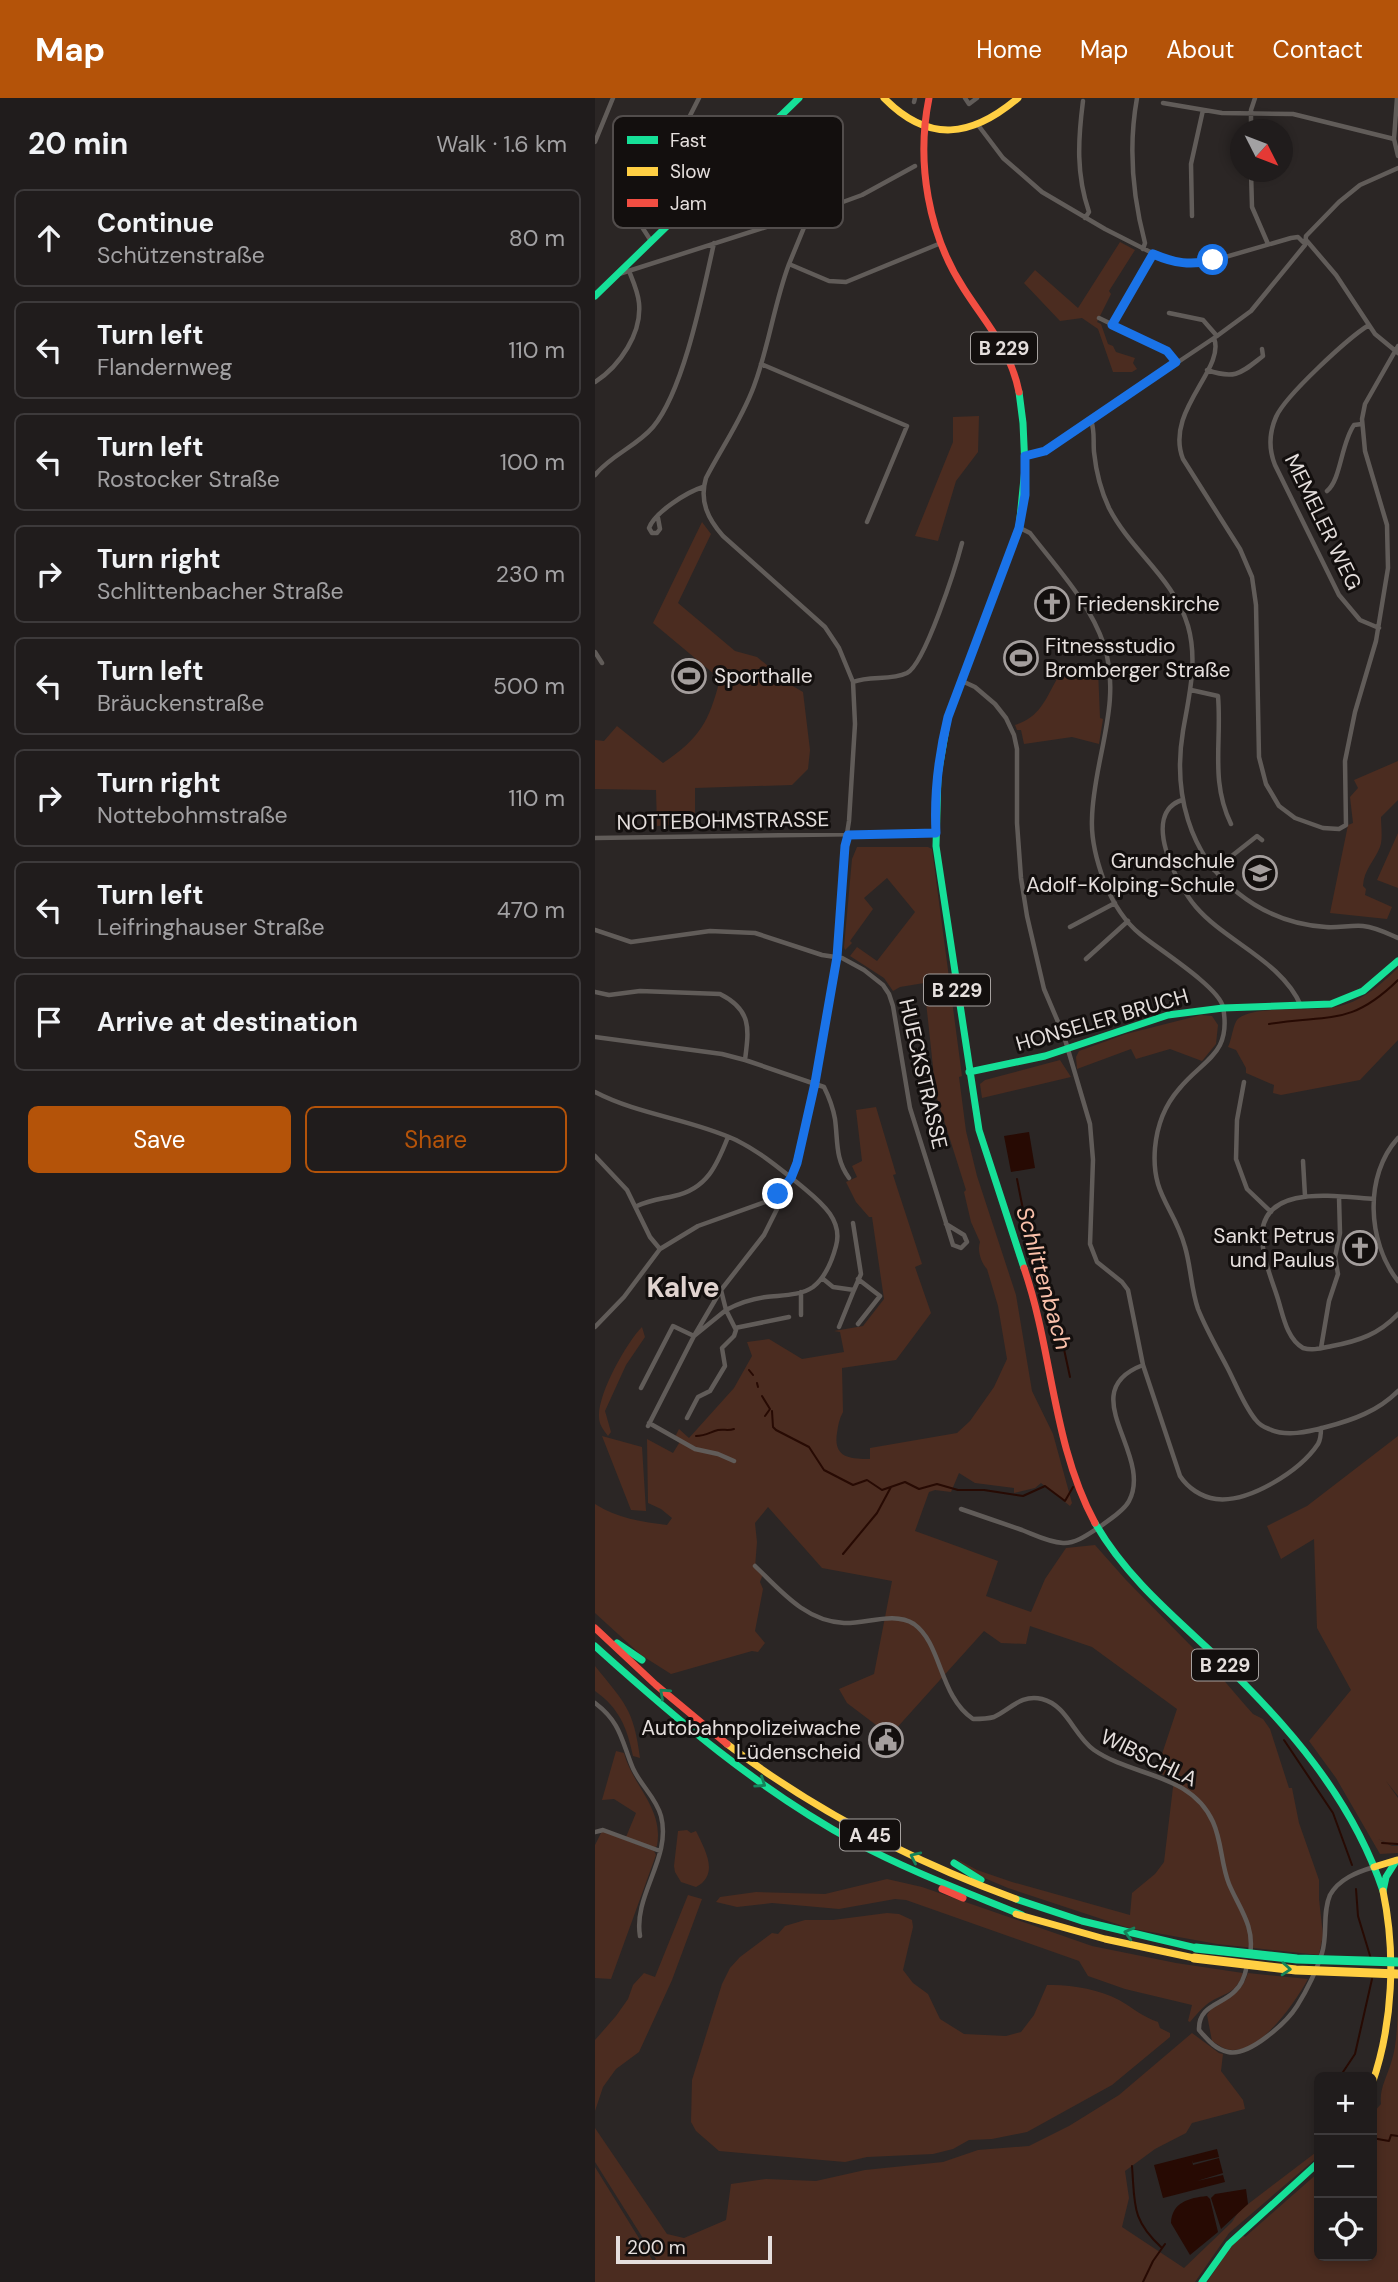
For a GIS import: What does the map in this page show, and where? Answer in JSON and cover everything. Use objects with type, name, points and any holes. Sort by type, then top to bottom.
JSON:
[{"type":"main road","points":[[780,116],[799,98]]},
{"type":"main road","points":[[884,98],[902,114],[925,126],[952,130],[978,125],[994,117],[1018,98]]},
{"type":"main road","name":"B 229","points":[[929,98],[925,126],[925,174],[942,243],[961,285],[998,336],[1011,364],[1020,407],[1025,456],[1025,495],[1019,528],[943,738],[937,784],[936,833],[941,890],[979,1130],[1034,1297],[1072,1478],[1098,1527],[1134,1579],[1229,1669],[1273,1714],[1302,1749],[1346,1810],[1374,1867],[1383,1891],[1388,1922],[1390,1976],[1384,2043],[1376,2072]]},
{"type":"main road","points":[[595,296],[664,228]]},
{"type":"main road","name":"HONSELER BRUCH","points":[[969,1072],[1024,1061],[1154,1019],[1194,1010],[1324,1005],[1355,997],[1398,961]]},
{"type":"main road","points":[[595,1628],[642,1660]]},
{"type":"main road","name":"A 45","points":[[595,1628],[652,1682],[707,1728],[794,1791],[846,1823],[914,1857],[1026,1903],[1154,1940],[1269,1958],[1398,1962]]},
{"type":"main road","points":[[595,1647],[623,1680]]},
{"type":"main road","name":"A 45","points":[[595,1647],[705,1742],[797,1807],[856,1843],[891,1860],[1022,1915],[1116,1942],[1194,1958],[1266,1968],[1346,1974],[1398,1974]]},
{"type":"main road","points":[[1374,1867],[1397,1860]]},
{"type":"main road","points":[[1383,1891],[1386,1877],[1397,1860]]},
{"type":"main road","points":[[954,1863],[973,1876],[1026,1903]]},
{"type":"main road","points":[[942,1889],[1022,1915]]},
{"type":"main road","points":[[1202,2282],[1229,2244],[1314,2167]]},
{"type":"street","points":[[595,142],[613,98]]},
{"type":"street","points":[[690,116],[699,98]]},
{"type":"street","points":[[965,98],[969,104],[977,98]]},
{"type":"street","points":[[1137,98],[1131,157],[1134,194],[1145,243],[1143,249]]},
{"type":"street","points":[[1251,119],[1255,98]]},
{"type":"street","points":[[1397,98],[1394,139],[1398,156]]},
{"type":"street","points":[[1083,102],[1078,163],[1082,191],[1089,212],[1085,218]]},
{"type":"street","points":[[1163,103],[1203,110],[1293,114],[1394,139]]},
{"type":"street","points":[[1192,216],[1191,164],[1203,110]]},
{"type":"street","points":[[978,125],[992,146],[1025,179],[1051,198],[1173,263],[1201,264],[1297,237],[1305,241],[1336,275],[1379,339],[1397,350],[1365,404],[1362,424],[1364,451],[1384,513],[1388,535],[1388,568],[1379,628],[1355,712],[1345,761],[1346,827],[1323,828],[1295,818],[1273,798],[1262,773],[1256,605],[1252,577],[1240,549],[1187,465],[1179,447],[1180,425],[1215,351],[1215,337],[1203,320],[1169,313]]},
{"type":"street","points":[[843,202],[862,195],[915,166]]},
{"type":"street","points":[[1025,456],[1045,451],[1251,311],[1305,245],[1306,236],[1351,192],[1373,178],[1398,168]]},
{"type":"street","points":[[1251,182],[1252,207],[1268,244]]},
{"type":"street","points":[[643,228],[651,241]]},
{"type":"street","points":[[618,274],[762,228]]},
{"type":"street","points":[[595,1327],[624,1297],[660,1249],[698,1226],[768,1201],[791,1178],[815,1083],[837,957],[855,724],[853,682],[839,648],[825,627],[723,536],[710,521],[703,501],[703,487],[712,466],[742,416],[761,363],[779,292],[804,228]]},
{"type":"street","points":[[595,475],[613,457],[650,430],[670,399],[693,326],[714,243]]},
{"type":"street","points":[[789,264],[829,281],[846,282],[942,243]]},
{"type":"street","points":[[1112,325],[1153,254]]},
{"type":"street","points":[[595,382],[619,360],[637,325],[638,299],[629,271]]},
{"type":"street","points":[[1099,318],[1167,351],[1176,362]]},
{"type":"street","name":"MEMELER WEG","points":[[1369,325],[1345,343],[1286,402],[1275,420],[1270,444],[1279,474],[1339,595],[1360,620],[1379,628]]},
{"type":"street","points":[[1207,370],[1236,375],[1263,356],[1262,349]]},
{"type":"street","points":[[761,363],[907,426],[867,522]]},
{"type":"street","points":[[1091,421],[1096,467],[1109,508],[1124,532],[1171,587],[1185,618],[1192,650],[1191,690],[1180,753],[1182,800],[1194,838],[1214,870],[1246,899],[1285,918],[1327,927],[1366,926],[1398,938]]},
{"type":"street","points":[[1327,491],[1333,485],[1348,435],[1354,425],[1362,424]]},
{"type":"street","points":[[658,518],[674,501],[703,487]]},
{"type":"street","points":[[1019,528],[1030,533],[1085,606],[1105,651],[1110,682],[1109,721],[1091,821],[1099,866],[1115,903],[1128,921],[1139,933],[1207,985],[1219,997],[1223,1008],[1222,1041],[1216,1053],[1179,1088],[1167,1107],[1156,1136],[1154,1169],[1163,1202],[1184,1243],[1199,1311],[1253,1416],[1269,1429],[1285,1434],[1321,1428],[1370,1412],[1398,1391]]},
{"type":"street","points":[[853,682],[867,677],[903,675],[912,670],[932,633],[962,543]]},
{"type":"street","points":[[595,652],[602,663]]},
{"type":"street","points":[[962,681],[975,687],[995,704],[1006,718],[1014,736],[1017,749],[1017,823],[1027,916],[1044,989],[1068,1048],[1090,1124],[1093,1160],[1090,1228],[1092,1250],[1097,1262],[1128,1290],[1143,1365],[1180,1476],[1200,1494],[1216,1499],[1238,1497],[1261,1489],[1294,1468],[1320,1440],[1321,1428]]},
{"type":"street","points":[[1191,690],[1218,696],[1217,769],[1222,803],[1231,824]]},
{"type":"street","points":[[1182,800],[1169,807],[1162,824],[1167,851],[1184,888],[1198,909],[1251,950],[1289,986],[1301,1006]]},
{"type":"street","name":"NOTTEBOHMSTRASSE","points":[[595,838],[936,833]]},
{"type":"street","points":[[1214,870],[1257,835],[1262,840]]},
{"type":"street","points":[[1070,927],[1115,903]]},
{"type":"street","points":[[1086,959],[1128,921]]},
{"type":"street","name":"HUECKSTRASSE","points":[[595,930],[631,942],[710,930],[755,933],[822,955],[837,957],[877,977],[889,994],[909,1108],[946,1224],[953,1245],[961,1248],[967,1242],[964,1235],[946,1224]]},
{"type":"street","points":[[595,992],[609,995],[640,990],[720,994],[731,1000],[745,1015],[748,1029],[745,1060]]},
{"type":"street","points":[[595,1037],[745,1060],[824,1087],[835,1119],[838,1156],[842,1169],[849,1178]]},
{"type":"street","points":[[1244,1082],[1237,1120],[1236,1159],[1247,1189],[1271,1212]]},
{"type":"street","points":[[595,1092],[623,1105],[728,1137],[755,1150],[824,1204],[836,1228],[838,1239],[831,1263],[822,1278],[811,1288],[749,1300],[726,1310],[694,1336]]},
{"type":"street","points":[[637,1206],[698,1187],[712,1172],[728,1137]]},
{"type":"street","points":[[1398,1138],[1380,1164],[1374,1199],[1379,1240],[1398,1281]]},
{"type":"street","points":[[595,1156],[622,1183],[637,1206],[650,1237],[660,1249]]},
{"type":"street","points":[[1303,1161],[1305,1196]]},
{"type":"street","points":[[1374,1199],[1305,1196],[1287,1200],[1271,1212],[1263,1228],[1263,1245],[1286,1325],[1292,1339],[1300,1346],[1309,1350],[1361,1340],[1381,1330],[1398,1314]]},
{"type":"street","points":[[1321,1348],[1329,1301],[1338,1274],[1335,1257],[1340,1233],[1339,1197]]},
{"type":"street","points":[[734,1461],[695,1449],[649,1424],[721,1290],[765,1235],[776,1209]]},
{"type":"street","points":[[839,1327],[861,1274],[853,1223]]},
{"type":"street","points":[[822,1278],[833,1287],[854,1290]]},
{"type":"street","points":[[858,1279],[880,1296],[858,1324]]},
{"type":"street","points":[[687,1418],[698,1397],[710,1391],[726,1366],[722,1348],[734,1336],[735,1328],[726,1310],[721,1290]]},
{"type":"street","points":[[801,1292],[801,1315]]},
{"type":"street","points":[[735,1328],[789,1317]]},
{"type":"street","points":[[641,1388],[673,1326],[694,1336]]},
{"type":"street","points":[[961,1509],[1061,1543],[1071,1542],[1098,1527],[1128,1504],[1132,1495],[1134,1468],[1112,1404],[1118,1381],[1143,1365]]},
{"type":"street","name":"WIBSCHLA","points":[[755,1566],[786,1597],[811,1614],[844,1623],[896,1619],[917,1627],[927,1640],[957,1706],[973,1719],[994,1716],[1024,1699],[1045,1700],[1061,1710],[1079,1738],[1099,1754],[1173,1783],[1194,1796],[1215,1827],[1226,1875],[1248,1922],[1251,1938],[1245,1973],[1238,1989],[1207,2008],[1199,2022],[1199,2030],[1209,2042],[1221,2050],[1234,2053],[1255,2045],[1296,2007],[1322,1955],[1327,1903],[1331,1895],[1340,1882],[1374,1867]]},
{"type":"street","points":[[595,1703],[614,1719],[636,1777],[655,1802],[661,1815],[663,1834],[660,1852],[638,1921],[640,1936]]},
{"type":"street","points":[[595,1832],[603,1830],[660,1852]]},
{"type":"shaded area","points":[[1120,242],[1135,250],[1109,291],[1111,294],[1097,322],[1101,324],[1108,344],[1113,346],[1116,352],[1135,358],[1133,363],[1137,369],[1132,372],[1113,372],[1098,329],[1082,318],[1060,321],[1024,283],[1035,270],[1078,308]]},
{"type":"shaded area","points":[[979,416],[978,452],[956,481],[938,541],[915,536],[953,442],[953,417]]},
{"type":"shaded area","points":[[702,522],[711,534],[678,603],[735,651],[757,657],[803,692],[810,750],[808,769],[792,785],[695,788],[695,824],[657,826],[656,790],[595,789],[595,740],[604,741],[617,726],[663,763],[694,737],[707,718],[720,679],[653,623]]},
{"type":"shaded area","points":[[1098,669],[1100,718],[1103,719],[1099,744],[1072,737],[1024,744],[1021,730],[1017,730],[1015,725],[1036,712],[1057,679]]},
{"type":"shaded area","points":[[1398,761],[1398,800],[1381,817],[1381,844],[1365,875],[1363,886],[1366,889],[1365,895],[1392,907],[1387,919],[1330,913],[1348,825],[1353,823],[1350,797],[1358,788],[1354,780]]},
{"type":"shaded area","points":[[1398,833],[1398,888],[1377,880]]},
{"type":"shaded area","points":[[857,847],[932,849],[962,1076],[959,1077],[966,1131],[977,1176],[1016,1295],[1032,1391],[1053,1434],[1072,1503],[1070,1506],[1041,1483],[1035,1488],[1014,1493],[1014,1488],[975,1483],[959,1473],[951,1492],[929,1492],[915,1531],[998,1561],[986,1596],[1031,1612],[1045,1579],[1066,1548],[1095,1545],[1206,1664],[1209,1663],[1253,1714],[1263,1719],[1270,1729],[1289,1788],[1292,1788],[1299,1823],[1319,1880],[1323,1935],[1319,1955],[1217,1944],[1129,1928],[1008,1888],[977,1875],[955,1858],[977,1870],[1012,1882],[1130,1915],[1132,1893],[1155,1874],[1164,1862],[1174,1779],[1156,1772],[1177,1709],[1092,1647],[1030,1626],[1026,1644],[1001,1643],[984,1631],[894,1731],[887,1726],[884,1731],[847,1703],[839,1689],[874,1674],[892,1581],[822,1568],[768,1507],[755,1523],[755,1567],[763,1574],[760,1582],[763,1589],[755,1631],[765,1643],[758,1652],[752,1651],[671,1674],[641,1655],[595,1613],[595,1504],[612,1513],[639,1521],[667,1525],[672,1518],[648,1503],[647,1439],[673,1453],[681,1440],[675,1437],[679,1429],[689,1438],[734,1388],[752,1356],[747,1342],[769,1339],[802,1359],[844,1352],[840,1332],[834,1331],[863,1326],[884,1299],[872,1217],[856,1202],[846,1182],[857,1177],[852,1166],[862,1161],[856,1110],[876,1107],[896,1174],[893,1175],[922,1264],[915,1267],[931,1313],[896,1360],[842,1368],[843,1412],[836,1441],[840,1452],[850,1457],[870,1459],[870,1448],[957,1433],[970,1421],[994,1387],[1007,1359],[998,1306],[987,1269],[980,1256],[980,1242],[971,1222],[964,1192],[966,1190],[936,1095],[924,983],[900,987],[893,991],[884,978],[850,956],[857,947],[877,961],[915,912],[887,878],[864,898],[873,909],[850,941],[852,943],[845,950],[844,947],[852,859]]},
{"type":"shaded area","points":[[1398,968],[1398,1040],[1360,1080],[1281,1095],[1273,1093],[1274,1085],[1246,1073],[1236,1050],[1228,1047],[1239,1018],[1259,1011],[1340,1006],[1364,996]]},
{"type":"shaded area","points":[[1201,1015],[1212,1016],[1218,1025],[1216,1044],[1202,1061],[1170,1049],[1136,1059],[1131,1049],[1077,1069],[1076,1057],[1079,1051],[1126,1034]]},
{"type":"shaded area","points":[[1060,1060],[1071,1077],[982,1098],[980,1084],[985,1080]]},
{"type":"shaded area","points":[[1029,1132],[1035,1168],[1011,1172],[1004,1136]]},
{"type":"shaded area","points":[[642,1327],[645,1337],[626,1365],[605,1411],[611,1432],[608,1436],[599,1419],[603,1395],[621,1356]]},
{"type":"shaded area","points":[[602,1436],[642,1447],[646,1511],[631,1510]]},
{"type":"shaded area","points":[[1398,1436],[1398,1796],[1386,1781],[1398,1798],[1398,1844],[1392,1845],[1378,1839],[1392,1846],[1398,1846],[1398,1853],[1380,1854],[1336,1778],[1309,1741],[1351,1690],[1317,1628],[1314,1539],[1281,1559],[1267,1526],[1307,1506]]},
{"type":"shaded area","points":[[595,1666],[631,1717],[640,1758],[633,1756],[625,1727],[616,1711],[595,1691]]},
{"type":"shaded area","points":[[616,1751],[624,1753],[652,1809],[658,1832],[657,1846],[654,1848],[626,1837],[636,1813],[614,1799],[602,1800]]},
{"type":"shaded area","points":[[687,1830],[691,1833],[696,1831],[708,1861],[707,1875],[696,1887],[681,1882],[674,1866],[678,1831]]},
{"type":"shaded area","points":[[602,1831],[654,1851],[656,1855],[611,1979],[595,1978],[595,1845]]},
{"type":"shaded area","points":[[887,1879],[922,1887],[1092,1946],[1243,1973],[1232,1990],[1206,2005],[1190,2022],[1188,2021],[1192,2005],[1125,1989],[1088,1976],[1079,1961],[906,1900],[895,1899],[839,1909],[772,1903],[737,1907],[716,1902],[720,1897],[756,1892],[825,1894]]},
{"type":"shaded area","points":[[688,1895],[702,1899],[672,1980],[639,2052],[616,2069],[603,2087],[595,2111],[595,2040],[616,2016],[628,1999],[633,1985],[644,1973],[655,1977]]},
{"type":"shaded area","points":[[899,1914],[912,1920],[913,1927],[903,1970],[913,1983],[928,1994],[940,2019],[964,2034],[1006,2036],[1021,2032],[1034,2015],[1047,1985],[1056,1985],[1084,1988],[1111,1996],[1158,2022],[1160,2028],[1170,2033],[1170,2037],[1112,2085],[1027,2132],[992,2139],[969,2140],[953,2149],[933,2154],[867,2157],[845,2162],[719,2151],[696,2131],[691,2122],[692,2080],[722,1984],[730,1968],[740,1957],[772,1933],[778,1934],[785,1926],[805,1920],[833,1920]]},
{"type":"shaded area","points":[[1248,1973],[1308,1979],[1277,2024],[1266,2034],[1244,2048],[1227,2049],[1212,2041],[1207,2015],[1239,1990]]},
{"type":"shaded area","points":[[1398,2007],[1398,2282],[1207,2282],[1229,2249],[1243,2235],[1245,2237],[1314,2176],[1314,2261],[1377,2261],[1377,2108],[1381,2104],[1382,2088],[1393,2056]]},
{"type":"shaded area","points":[[1192,2033],[1223,2054],[1221,2071],[1243,2100],[1245,2109],[1192,2123],[1186,2133],[1155,2149],[1125,2171],[1129,2198],[1122,2227],[1184,2268],[1232,2222],[1239,2211],[1314,2154],[1314,2160],[1229,2233],[1195,2282],[595,2282],[595,2167],[653,2261],[656,2259],[595,2162],[595,2128],[667,2234],[684,2238],[726,2220],[731,2184],[766,2179],[816,2181],[865,2170],[943,2162],[978,2150],[1029,2146],[1069,2126],[1119,2095]]},
{"type":"shaded area","points":[[1217,2149],[1219,2157],[1193,2163],[1192,2160],[1193,2165],[1219,2158],[1223,2173],[1197,2181],[1223,2175],[1225,2182],[1163,2198],[1154,2165]]},
{"type":"shaded area","points":[[1246,2189],[1248,2204],[1221,2229],[1211,2198],[1215,2194]]},
{"type":"shaded area","points":[[1207,2196],[1218,2232],[1190,2255],[1171,2223],[1172,2216],[1183,2202]]},
{"type":"waterway","points":[[1269,1024],[1352,1012],[1381,995],[1398,980]]},
{"type":"waterway","name":"Schlittenbach","points":[[1017,1179],[1029,1240],[1037,1252],[1056,1312],[1070,1377]]},
{"type":"waterway","points":[[749,1370],[753,1375]]},
{"type":"waterway","points":[[757,1383],[758,1387]]},
{"type":"waterway","points":[[762,1396],[770,1409],[765,1416]]},
{"type":"waterway","points":[[772,1411],[773,1427],[776,1430],[809,1447],[824,1470],[853,1485],[867,1480],[882,1490],[905,1482],[919,1489],[937,1484],[958,1490],[984,1490],[1023,1496],[1045,1486],[1065,1501],[1073,1487]]},
{"type":"waterway","points":[[696,1436],[734,1429]]},
{"type":"waterway","points":[[843,1554],[877,1513],[891,1487]]},
{"type":"waterway","name":"Schlittenbach","points":[[1284,1740],[1333,1813],[1352,1865]]},
{"type":"waterway","points":[[1382,1843],[1398,1844]]},
{"type":"waterway","name":"Schlittenbach","points":[[1356,1889],[1358,1916],[1371,1959]]},
{"type":"waterway","name":"Schlittenbach","points":[[1343,2072],[1355,2054],[1372,1979]]},
{"type":"waterway","points":[[1377,2139],[1389,2141],[1391,2135],[1398,2136]]},
{"type":"waterway","points":[[1132,2166],[1135,2201],[1140,2220],[1162,2248]]},
{"type":"waterway","name":"Schlittenbach","points":[[1143,2282],[1165,2244]]},
{"type":"traffic: fast","points":[[780,116],[799,98]]},
{"type":"traffic: fast","points":[[595,296],[665,228]]},
{"type":"traffic: fast","points":[[1019,392],[1025,468],[1019,528],[948,717],[938,775],[936,846],[979,1130],[1024,1268]]},
{"type":"traffic: fast","points":[[969,1072],[1045,1056],[1168,1015],[1223,1008],[1331,1004],[1363,991],[1398,961]]},
{"type":"traffic: fast","points":[[1095,1523],[1135,1578],[1243,1682],[1315,1764],[1354,1825],[1383,1891]]},
{"type":"traffic: fast","points":[[617,1643],[642,1660]]},
{"type":"traffic: fast","points":[[595,1646],[719,1752],[785,1800],[855,1842],[896,1862],[1022,1915]]},
{"type":"traffic: fast","points":[[1383,1891],[1386,1877],[1396,1861]]},
{"type":"traffic: fast","points":[[954,1863],[981,1880]]},
{"type":"traffic: fast","points":[[1016,1899],[1082,1921],[1196,1948]]},
{"type":"traffic: fast","points":[[1196,1948],[1297,1959],[1398,1962]]},
{"type":"traffic: fast","points":[[1202,2282],[1229,2244],[1314,2167]]},
{"type":"traffic: slow","points":[[884,98],[917,123],[951,130],[984,121],[1018,98]]},
{"type":"traffic: slow","points":[[727,1744],[795,1791],[865,1832],[939,1868],[1016,1899]]},
{"type":"traffic: slow","points":[[1374,1867],[1397,1860]]},
{"type":"traffic: slow","points":[[1376,2072],[1384,2037],[1390,1988],[1390,1939],[1383,1891]]},
{"type":"traffic: slow","points":[[1016,1914],[1105,1939],[1194,1958]]},
{"type":"traffic: slow","points":[[1194,1958],[1296,1970],[1398,1974]]},
{"type":"traffic: jam","points":[[929,98],[925,122],[925,172],[934,221],[952,268],[1010,362],[1019,392]]},
{"type":"traffic: jam","points":[[1024,1268],[1034,1300],[1061,1429],[1081,1493],[1095,1523]]},
{"type":"traffic: jam","points":[[595,1628],[656,1685],[727,1744]]},
{"type":"traffic: jam","points":[[942,1889],[963,1898]]},
{"type":"place","name":"Friedenskirche","points":[[1052,604]]},
{"type":"place","name":"Fitnessstudio Bromberger Straße","points":[[1021,658]]},
{"type":"place","name":"Sporthalle","points":[[689,676]]},
{"type":"place","name":"Grundschule Adolf-Kolping-Schule","points":[[1260,873]]},
{"type":"place","name":"Sankt Petrus und Paulus","points":[[1360,1248]]},
{"type":"place","name":"Autobahnpolizeiwache Lüdenscheid","points":[[886,1740]]},
{"type":"district","name":"Kalve","points":[[683,1287]]},
{"type":"route","points":[[778,1194],[791,1178],[797,1163],[815,1083],[837,957],[848,835],[936,833],[938,775],[943,738],[948,717],[1019,528],[1025,495],[1025,456],[1045,451],[1176,362],[1167,351],[1112,325],[1153,254],[1173,263],[1201,264],[1213,260]]}]
